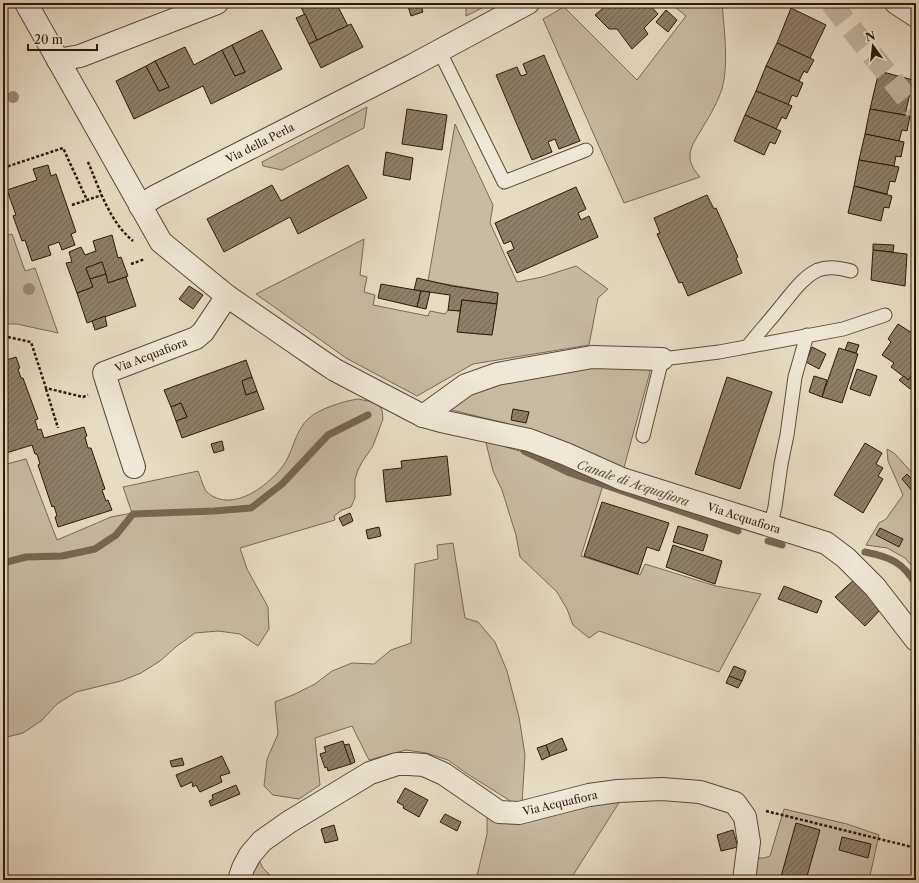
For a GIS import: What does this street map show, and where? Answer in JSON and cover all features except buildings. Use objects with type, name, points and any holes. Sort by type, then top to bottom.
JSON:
[{"type":"street","points":[[26,3],[140,206]]},
{"type":"street","points":[[58,60],[80,56],[217,3]]},
{"type":"street","name":"Via della Perla","points":[[140,206],[164,192],[528,3]]},
{"type":"street","points":[[896,3],[916,16]]},
{"type":"street","name":"Via Acquafiora","points":[[140,206],[161,242],[227,296],[335,370],[423,416],[529,440],[566,454],[622,479],[770,527],[826,543],[846,558],[874,587],[916,640]]},
{"type":"street","name":"Via Acquafiora","points":[[134,467],[104,373],[196,338],[203,332],[227,296]]},
{"type":"street","points":[[423,416],[466,385],[497,374],[592,357],[662,359]]},
{"type":"street","name":"Via Acquafiora","points":[[239,880],[250,855],[262,841],[289,822],[370,773],[397,764],[424,765],[444,774],[499,812],[519,813],[589,795],[618,791],[662,788],[700,792],[735,803]]},
{"type":"street","points":[[735,803],[745,817],[749,842],[744,880]]},
{"type":"lane","points":[[439,50],[504,182],[586,150]]},
{"type":"lane","points":[[748,346],[797,287],[810,275],[818,270],[831,268],[842,268],[851,271]]},
{"type":"lane","points":[[643,436],[662,359],[718,352],[843,329],[885,315]]},
{"type":"lane","points":[[770,527],[775,507],[787,435],[794,377],[807,335]]},
{"type":"path","points":[[3,168],[63,148],[87,200]]},
{"type":"path","points":[[72,205],[102,195]]},
{"type":"path","points":[[131,264],[148,258]]},
{"type":"path","points":[[3,336],[31,342],[58,428]]},
{"type":"path","points":[[46,388],[83,397],[109,388]]},
{"type":"path","points":[[735,803],[916,848]]},
{"type":"shaded area","points":[[466,3],[492,3],[466,16]]},
{"type":"shaded area","points":[[670,3],[722,3],[726,58],[722,89],[691,149],[691,164],[700,177],[624,203],[543,19],[564,7],[637,80],[686,16]]},
{"type":"shaded area","points":[[367,107],[364,128],[282,170],[263,166],[262,162]]},
{"type":"shaded area","points":[[455,124],[493,205],[490,223],[517,282],[542,277],[576,266],[608,289],[598,298],[589,345],[473,364],[417,396],[346,358],[256,294],[364,239],[360,275],[367,277],[364,292],[375,295],[373,305],[428,316],[430,311],[445,314],[448,310],[460,311],[458,332],[492,335],[498,293],[428,281]]},
{"type":"shaded area","points":[[12,234],[25,271],[35,268],[58,333],[17,324],[3,324],[3,236]]},
{"type":"shaded area","points":[[604,366],[648,369],[650,372],[623,471],[553,437],[528,429],[448,409],[456,400],[524,376]]},
{"type":"shaded area","points":[[358,399],[377,403],[382,410],[383,419],[373,446],[358,470],[355,479],[355,498],[351,507],[342,510],[334,516],[335,520],[240,548],[247,569],[268,607],[269,629],[258,646],[240,634],[218,631],[195,633],[160,661],[141,673],[121,681],[76,692],[57,704],[41,721],[23,733],[3,738],[3,465],[26,459],[57,540],[111,517],[132,513],[123,487],[198,471],[206,491],[218,499],[229,500],[251,494],[271,480],[279,471],[288,458],[300,429],[312,415],[332,406]]},
{"type":"shaded area","points":[[490,442],[532,455],[604,482],[581,556],[640,575],[645,564],[716,586],[761,594],[719,672],[599,631],[589,638],[573,625],[567,609],[557,592],[520,557],[516,535],[502,490],[493,471],[486,443]]},
{"type":"shaded area","points":[[887,449],[894,453],[916,477],[916,571],[905,558],[887,548],[866,545],[879,523],[886,519],[903,495],[888,461]]},
{"type":"shaded area","points":[[453,543],[465,618],[478,622],[495,642],[507,671],[519,717],[525,755],[522,803],[512,802],[448,760],[426,753],[406,750],[369,760],[352,726],[315,738],[320,785],[299,799],[273,795],[264,786],[267,759],[278,734],[275,702],[315,684],[332,671],[352,663],[374,664],[391,650],[411,643],[415,564],[438,559],[437,545]]},
{"type":"shaded area","points":[[622,798],[570,880],[476,880],[487,834],[487,817],[495,820]]},
{"type":"shaded area","points":[[784,809],[847,824],[879,835],[869,880],[753,880],[758,858],[770,856]]},
{"type":"shaded area","points":[[257,856],[263,868],[275,880],[251,880],[252,866]]},
{"type":"waterway","points":[[3,563],[26,557],[62,556],[95,549],[116,535],[133,514],[251,508],[282,484],[328,435],[368,415]]},
{"type":"waterway","name":"Canale di Acquafiora","points":[[524,451],[570,473],[738,531]]},
{"type":"waterway","name":"Canale di Acquafiora","points":[[768,541],[782,545]]},
{"type":"waterway","name":"Canale di Acquafiora","points":[[865,552],[882,556],[895,562],[906,571],[916,585]]},
{"type":"tunnel","points":[[831,3],[916,110]]}]
